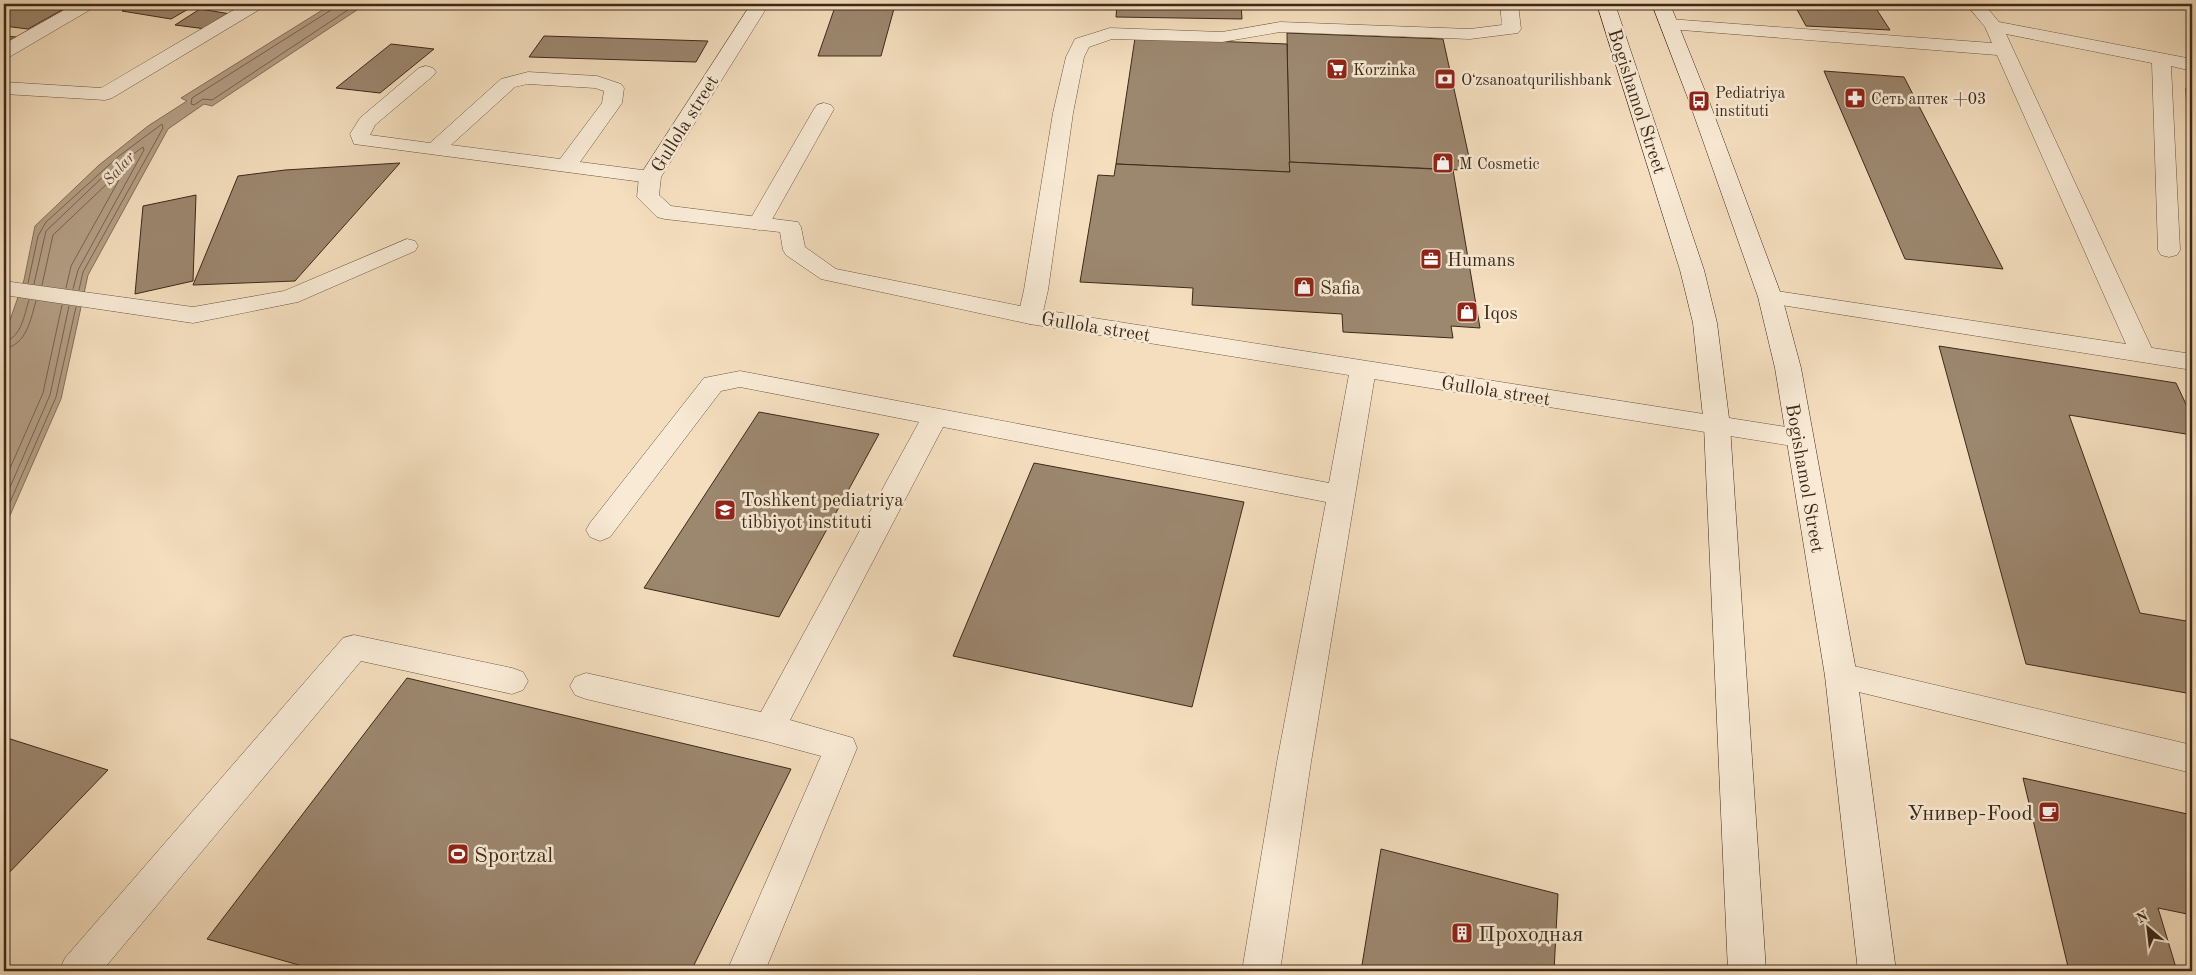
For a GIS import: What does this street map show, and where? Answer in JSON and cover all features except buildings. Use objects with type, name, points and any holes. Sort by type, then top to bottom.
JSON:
[{"type":"street","points":[[4,52],[87,4]]},
{"type":"street","points":[[4,88],[105,94],[256,4]]},
{"type":"street","name":"Gullola street","points":[[760,4],[650,177],[648,197],[664,212],[790,227],[794,250],[829,274],[1030,316],[1799,438]]},
{"type":"street","points":[[1030,316],[1036,290],[1063,114],[1075,57],[1082,43],[1110,33],[1222,37],[1280,27],[1470,34],[1512,29],[1510,4]]},
{"type":"street","name":"Bogishamol Street","points":[[1606,4],[1692,270],[1705,323],[1717,426],[1747,971]]},
{"type":"street","name":"Bogishamol Street","points":[[1661,4],[1699,101],[1770,297],[1788,368],[1841,676],[1877,971]]},
{"type":"street","points":[[1975,4],[1993,26],[2142,354]]},
{"type":"street","points":[[1669,24],[2004,50]]},
{"type":"street","points":[[1993,26],[2192,65]]},
{"type":"street","points":[[2161,59],[2169,250]]},
{"type":"street","points":[[426,72],[367,122],[360,134],[361,140],[650,177]]},
{"type":"street","points":[[434,150],[508,83],[528,78],[597,82],[614,88],[612,103],[566,166]]},
{"type":"street","points":[[759,223],[824,109]]},
{"type":"street","points":[[8,289],[98,300],[192,315],[290,297],[407,246]]},
{"type":"street","points":[[1770,297],[2192,362]]},
{"type":"street","points":[[1261,971],[1294,762],[1363,369]]},
{"type":"street","points":[[600,530],[713,384],[740,380],[1341,495]]},
{"type":"street","points":[[769,728],[936,416]]},
{"type":"street","points":[[78,971],[354,647],[512,681]]},
{"type":"street","points":[[1841,676],[2192,759]]},
{"type":"street","points":[[586,686],[769,728],[841,748],[746,971]]},
{"type":"water","name":"Salar","points":[[332,4],[366,4],[212,106],[204,104],[168,129],[88,275],[61,399],[4,529],[4,337],[24,280],[35,226],[99,165],[148,126],[187,101],[181,98]]},
{"type":"place","name":"Korzinka","points":[[1337,69]]},
{"type":"place","name":"Oʻzsanoatqurilishbank","points":[[1445,79]]},
{"type":"place","name":"Сеть аптек +03","points":[[1855,98]]},
{"type":"place","name":"Pediatriya instituti","points":[[1699,101]]},
{"type":"place","name":"M Cosmetic","points":[[1443,163]]},
{"type":"place","name":"Humans","points":[[1431,259]]},
{"type":"place","name":"Safia","points":[[1304,287]]},
{"type":"place","name":"Iqos","points":[[1467,312]]},
{"type":"place","name":"Toshkent pediatriya tibbiyot instituti","points":[[725,510]]},
{"type":"place","name":"Универ-Food","points":[[2049,812]]},
{"type":"place","name":"Sportzal","points":[[458,854]]},
{"type":"place","name":"Проходная","points":[[1462,933]]}]
